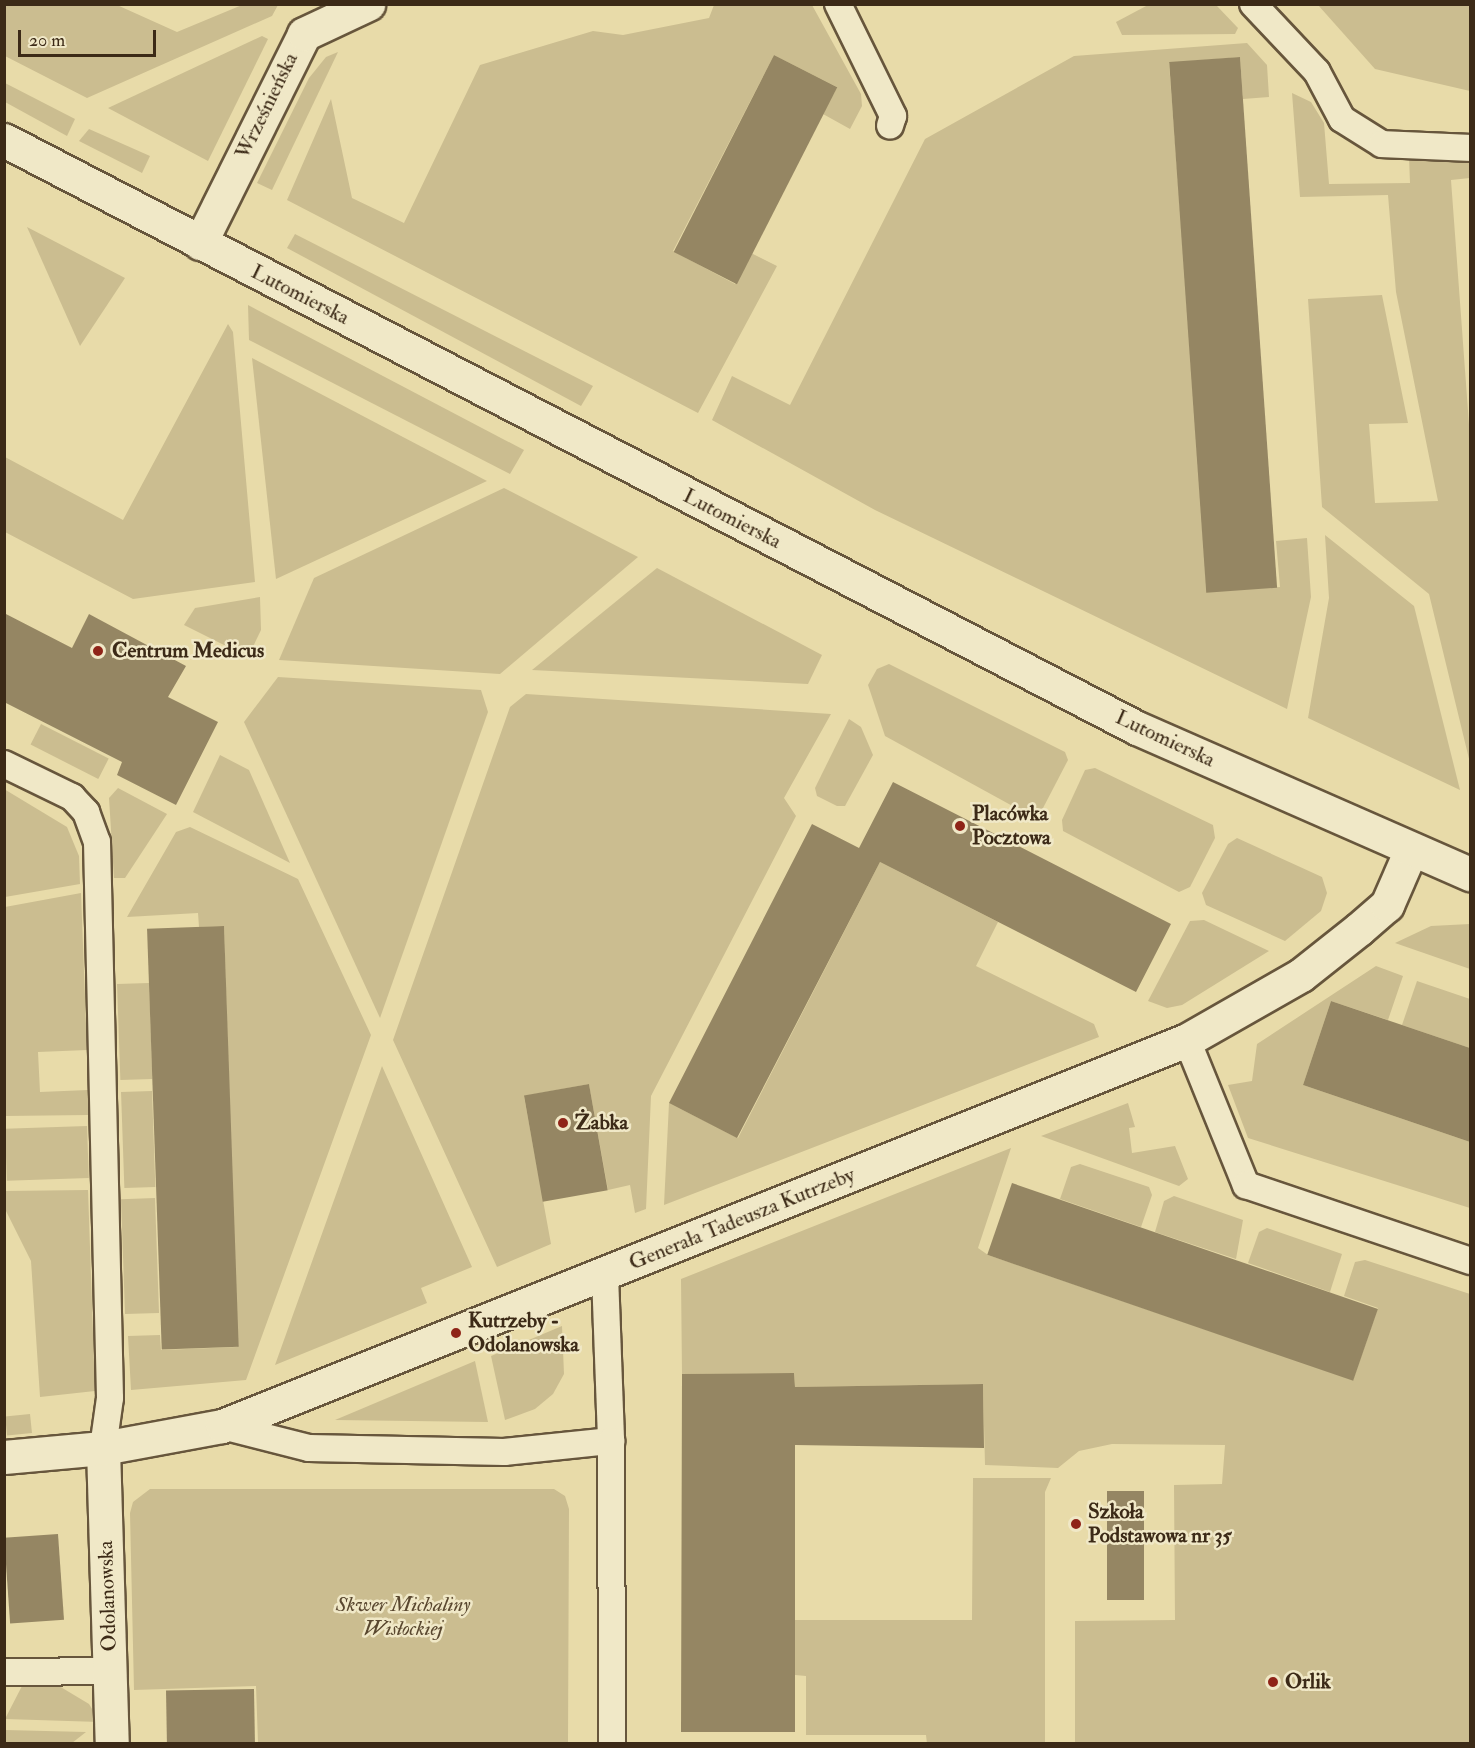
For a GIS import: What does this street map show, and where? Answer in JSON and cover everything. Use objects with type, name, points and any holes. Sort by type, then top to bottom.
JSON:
[{"type":"street","name":"Wrześnieńska","points":[[200,243],[309,19],[368,4]]},
{"type":"street","name":"Lutomierska","points":[[4,140],[1137,728],[1410,852],[1470,874]]},
{"type":"street","name":"Generała Tadeusza Kutrzeby","points":[[4,1457],[103,1448],[222,1426],[605,1275],[1187,1040],[1301,975],[1388,905],[1410,852]]},
{"type":"street","name":"Odolanowska","points":[[103,1448],[112,1743]]},
{"type":"lane","points":[[838,4],[892,116],[890,126]]},
{"type":"lane","points":[[1253,4],[1317,72],[1342,119],[1382,144],[1470,148]]},
{"type":"lane","points":[[4,764],[72,797],[86,812],[97,842],[110,1398],[103,1448]]},
{"type":"lane","points":[[1187,1040],[1246,1185],[1470,1261]]},
{"type":"lane","points":[[605,1275],[611,1442],[612,1743]]},
{"type":"lane","points":[[222,1426],[309,1448],[504,1452],[611,1442]]},
{"type":"lane","points":[[4,1672],[110,1671]]},
{"type":"green space","points":[[4,5],[117,5],[177,32],[242,5],[278,5],[272,16],[87,98],[5,56]]},
{"type":"green space","points":[[714,5],[812,5],[861,94],[862,106],[850,129],[823,114],[837,87],[774,55],[673,251],[735,284],[751,253],[777,266],[698,413],[287,200],[331,99],[352,198],[404,223],[480,65],[593,31],[623,35],[709,18]]},
{"type":"green space","points":[[1148,5],[1216,5],[1238,28],[1235,34],[1122,35],[1116,22]]},
{"type":"green space","points":[[1318,5],[1470,5],[1470,91],[1375,69]]},
{"type":"green space","points":[[262,36],[268,39],[208,161],[108,108]]},
{"type":"green space","points":[[1247,43],[1267,65],[1269,97],[1243,99],[1240,57],[1169,63],[1209,591],[1280,587],[1276,541],[1307,538],[1311,597],[1287,709],[875,510],[712,420],[732,376],[790,405],[925,139],[1074,56]]},
{"type":"green space","points":[[338,52],[272,190],[257,183],[309,78],[326,57]]},
{"type":"green space","points":[[5,83],[75,119],[67,136],[5,102]]},
{"type":"green space","points":[[1292,93],[1311,102],[1324,123],[1329,184],[1410,183],[1409,157],[1470,160],[1470,178],[1451,180],[1470,438],[1470,763],[1429,594],[1322,507],[1308,299],[1382,295],[1408,423],[1369,424],[1375,503],[1438,501],[1396,292],[1388,195],[1300,197]]},
{"type":"green space","points":[[89,129],[150,156],[142,173],[79,141]]},
{"type":"green space","points":[[27,227],[125,278],[80,346]]},
{"type":"green space","points":[[295,234],[593,386],[581,406],[287,248]]},
{"type":"green space","points":[[248,305],[524,450],[510,474],[249,340]]},
{"type":"green space","points":[[228,324],[233,332],[255,582],[133,599],[5,532],[5,457],[123,520]]},
{"type":"green space","points":[[252,358],[487,481],[276,579]]},
{"type":"green space","points":[[504,488],[638,557],[500,674],[279,660],[314,578]]},
{"type":"green space","points":[[1325,535],[1414,606],[1460,790],[1308,718],[1329,598]]},
{"type":"green space","points":[[657,568],[822,655],[808,684],[532,670]]},
{"type":"green space","points":[[260,597],[261,630],[248,657],[184,625],[195,608]]},
{"type":"green space","points":[[889,664],[1065,752],[1068,760],[1042,810],[1029,815],[885,736],[868,685],[877,669]]},
{"type":"green space","points":[[278,677],[481,690],[488,712],[380,1018],[244,722]]},
{"type":"green space","points":[[526,694],[831,714],[784,798],[796,816],[651,1096],[646,1209],[635,1213],[630,1185],[608,1190],[589,1084],[524,1096],[551,1244],[497,1267],[393,1040],[510,707]]},
{"type":"green space","points":[[849,719],[861,727],[873,755],[845,806],[837,806],[817,796],[815,788]]},
{"type":"green space","points":[[41,724],[109,759],[98,779],[31,744]]},
{"type":"green space","points":[[220,755],[249,770],[290,863],[193,812]]},
{"type":"green space","points":[[1095,768],[1213,825],[1215,838],[1190,887],[1179,892],[1063,831],[1062,820],[1085,770]]},
{"type":"green space","points":[[118,788],[167,814],[125,878],[114,878],[109,798]]},
{"type":"green space","points":[[4,789],[67,827],[79,856],[80,884],[5,897]]},
{"type":"green space","points":[[190,827],[298,879],[371,1035],[246,1380],[131,1390],[128,1336],[160,1335],[161,1350],[237,1347],[224,926],[199,927],[198,913],[127,917],[176,832]]},
{"type":"green space","points":[[1237,838],[1322,877],[1327,893],[1321,911],[1285,941],[1206,905],[1202,893],[1228,844]]},
{"type":"green space","points":[[880,862],[998,922],[976,966],[1094,1024],[1099,1037],[664,1205],[669,1103],[738,1138]]},
{"type":"green space","points":[[81,893],[87,1050],[38,1052],[40,1092],[88,1090],[88,1115],[5,1116],[5,907]]},
{"type":"green space","points":[[1204,920],[1269,951],[1182,1005],[1167,1008],[1148,1001],[1190,921]]},
{"type":"green space","points":[[1470,924],[1470,969],[1395,943],[1431,926]]},
{"type":"green space","points":[[1376,966],[1403,976],[1388,1020],[1331,1001],[1303,1085],[1470,1142],[1470,1208],[1248,1138],[1228,1085],[1252,1081],[1257,1044]]},
{"type":"green space","points":[[1417,981],[1470,999],[1470,1048],[1402,1025]]},
{"type":"green space","points":[[149,983],[152,1079],[120,1080],[117,984]]},
{"type":"green space","points":[[382,1066],[472,1267],[421,1288],[427,1303],[275,1365]]},
{"type":"green space","points":[[152,1091],[155,1187],[124,1188],[121,1092]]},
{"type":"green space","points":[[1128,1103],[1135,1127],[1129,1128],[1132,1153],[1175,1146],[1188,1179],[1179,1186],[1041,1136]]},
{"type":"green space","points":[[87,1126],[89,1178],[7,1181],[5,1129]]},
{"type":"green space","points":[[1011,1148],[978,1248],[988,1255],[1353,1380],[1378,1308],[1344,1296],[1355,1262],[1365,1260],[1470,1294],[1470,1743],[1075,1743],[1075,1621],[1175,1620],[1174,1485],[1222,1484],[1225,1445],[1112,1444],[1079,1451],[1058,1468],[985,1465],[983,1384],[795,1387],[794,1373],[682,1374],[681,1279]]},
{"type":"green space","points":[[1080,1164],[1149,1187],[1152,1195],[1141,1227],[1060,1199],[1071,1167]]},
{"type":"green space","points":[[88,1190],[95,1391],[40,1397],[31,1261],[5,1209],[5,1191]]},
{"type":"green space","points":[[1174,1196],[1243,1220],[1236,1259],[1155,1232],[1164,1201]]},
{"type":"green space","points":[[155,1198],[159,1313],[125,1314],[121,1199]]},
{"type":"green space","points":[[1267,1228],[1342,1254],[1330,1292],[1248,1263],[1259,1232]]},
{"type":"green space","points":[[562,1326],[564,1374],[553,1394],[535,1409],[505,1420],[491,1356]]},
{"type":"green space","points":[[475,1361],[488,1422],[335,1420]]},
{"type":"green space","points":[[30,1414],[32,1433],[7,1436],[5,1417]]},
{"type":"green space","points":[[973,1478],[1051,1478],[1045,1492],[1045,1743],[927,1744],[926,1735],[806,1735],[806,1676],[795,1675],[795,1620],[972,1620]]},
{"type":"green space","name":"Skwer Michaliny Wisłockiej","points":[[150,1489],[554,1489],[565,1496],[569,1509],[568,1743],[258,1743],[256,1686],[134,1690],[130,1513],[133,1502]]},
{"type":"green space","points":[[22,1686],[59,1686],[89,1704],[100,1722],[5,1719]]},
{"type":"green space","points":[[5,1730],[86,1732],[72,1743],[5,1744]]},
{"type":"building","points":[[774,55],[837,87],[737,284],[674,252]]},
{"type":"building","points":[[1240,57],[1277,588],[1206,593],[1169,62]]},
{"type":"building","points":[[4,613],[72,648],[89,614],[186,666],[168,697],[218,722],[176,805],[117,775],[122,762],[4,702]]},
{"type":"building","points":[[893,782],[1171,924],[1136,992],[880,862],[737,1138],[669,1103],[812,824],[859,848]]},
{"type":"building","points":[[224,926],[239,1347],[162,1349],[147,929]]},
{"type":"building","points":[[1331,1001],[1470,1048],[1470,1142],[1303,1085]]},
{"type":"building","name":"Żabka","points":[[589,1084],[608,1190],[543,1202],[524,1095]]},
{"type":"building","points":[[1012,1183],[1378,1309],[1353,1381],[987,1255]]},
{"type":"building","points":[[794,1373],[795,1387],[983,1384],[984,1448],[795,1445],[795,1732],[681,1732],[682,1374]]},
{"type":"building","points":[[1107,1491],[1144,1491],[1144,1600],[1107,1600]]},
{"type":"building","points":[[58,1534],[64,1620],[10,1624],[4,1538]]},
{"type":"building","points":[[254,1689],[255,1743],[167,1744],[166,1691]]},
{"type":"place","name":"Centrum Medicus","points":[[98,651]]},
{"type":"place","name":"Placówka Pocztowa","points":[[960,826]]},
{"type":"place","name":"Żabka","points":[[563,1123]]},
{"type":"place","name":"Kutrzeby - Odolanowska","points":[[456,1333]]},
{"type":"place","name":"Szkoła Podstawowa nr 35","points":[[1076,1524]]},
{"type":"place","name":"Orlik","points":[[1273,1682]]}]
